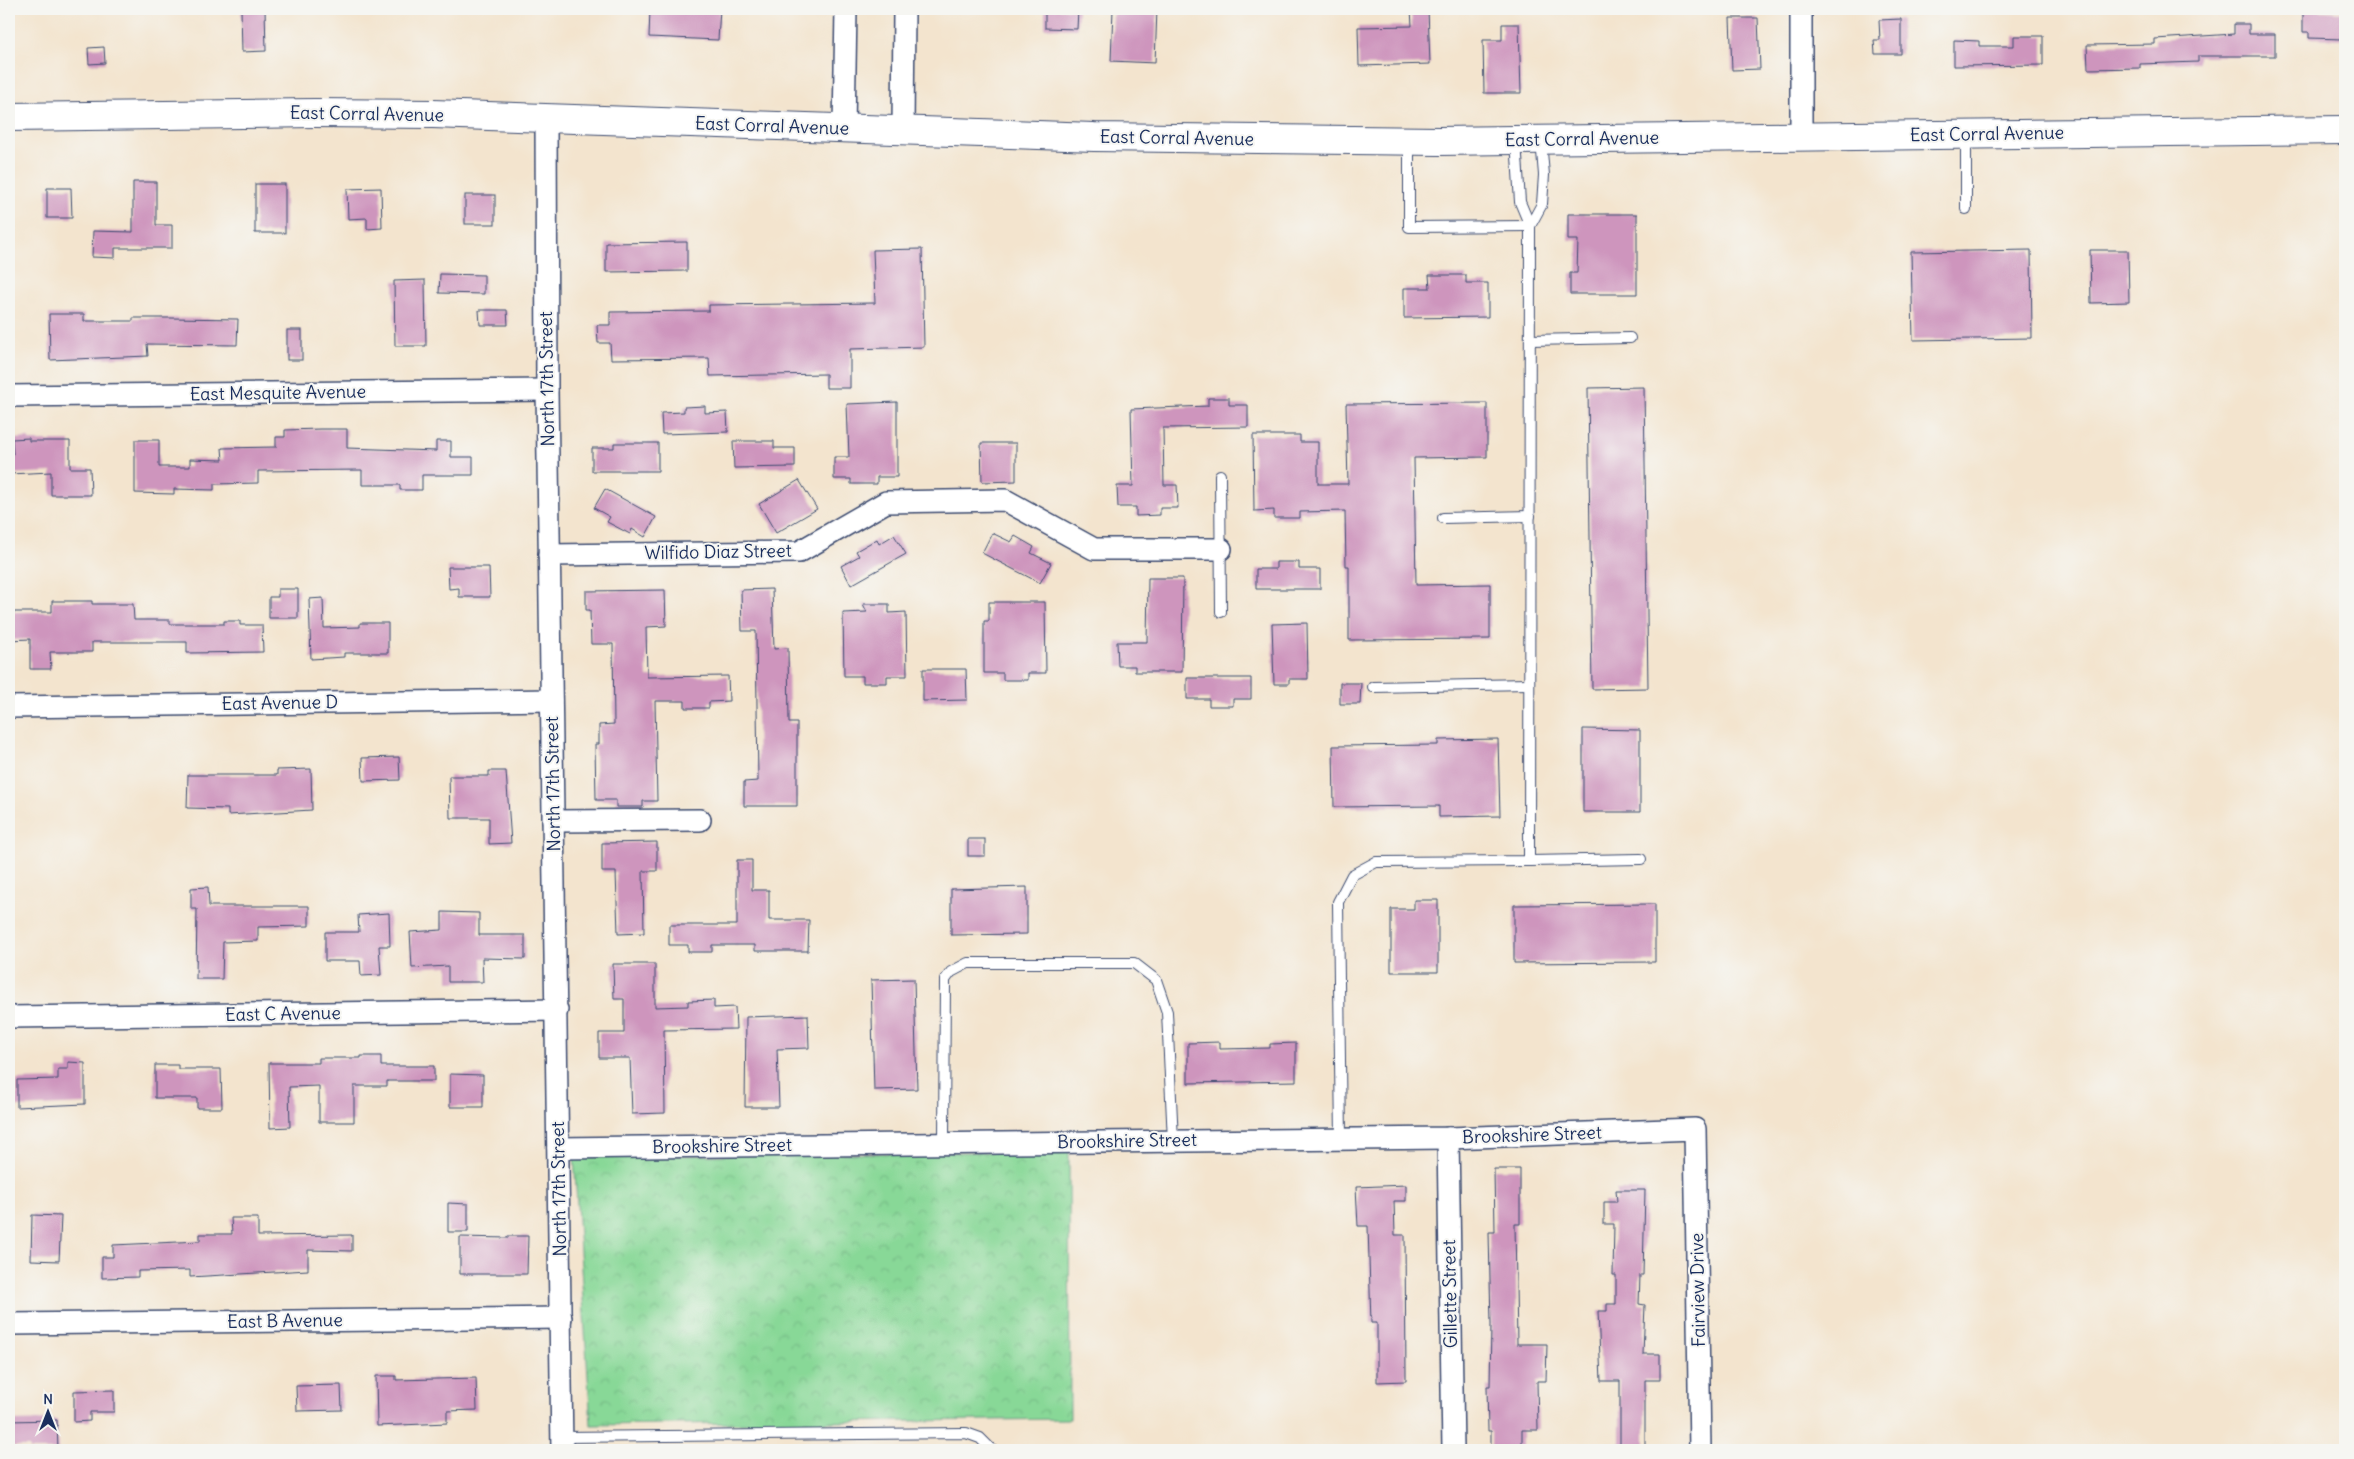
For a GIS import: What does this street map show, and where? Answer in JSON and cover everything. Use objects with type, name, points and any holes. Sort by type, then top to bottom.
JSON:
[{"type":"main road","name":"East Corral Avenue","points":[[9,117],[325,113],[546,118],[1094,137],[1409,141],[2345,130]]},
{"type":"street","points":[[844,128],[846,9]]},
{"type":"street","points":[[903,130],[904,9]]},
{"type":"street","points":[[1802,9],[1802,137]]},
{"type":"street","name":"North 17th Street","points":[[546,118],[547,390],[557,1010],[561,1444]]},
{"type":"street","name":"East Mesquite Avenue","points":[[9,396],[547,390]]},
{"type":"street","name":"Wilfido Diaz Street","points":[[549,555],[799,552],[886,502],[1005,500],[1094,549],[1221,549]]},
{"type":"street","name":"East Avenue D","points":[[9,706],[551,700]]},
{"type":"street","points":[[553,821],[700,820]]},
{"type":"street","name":"East C Avenue","points":[[9,1017],[557,1010]]},
{"type":"street","name":"Brookshire Street","points":[[558,1148],[1448,1138],[1695,1129]]},
{"type":"street","name":"Fairview Drive","points":[[1695,1129],[1700,1450]]},
{"type":"street","name":"Gillette Street","points":[[1448,1138],[1453,1450]]},
{"type":"street","name":"East B Avenue","points":[[9,1324],[561,1318]]},
{"type":"lane","points":[[1966,135],[1966,209]]},
{"type":"lane","points":[[1528,140],[1544,175],[1542,204],[1530,226]]},
{"type":"lane","points":[[1528,140],[1520,202],[1530,226],[1529,861]]},
{"type":"lane","points":[[1409,141],[1409,227],[1530,226]]},
{"type":"lane","points":[[1530,340],[1630,338]]},
{"type":"lane","points":[[1220,475],[1221,612]]},
{"type":"lane","points":[[1443,518],[1530,516]]},
{"type":"lane","points":[[1373,687],[1529,684]]},
{"type":"lane","points":[[1341,1139],[1338,902],[1352,875],[1376,862],[1641,860]]},
{"type":"lane","points":[[944,1144],[945,980],[951,972],[968,963],[1134,963],[1156,980],[1167,1012],[1173,1141]]},
{"type":"lane","points":[[561,1444],[966,1432],[980,1438],[992,1450]]},
{"type":"green space","points":[[1069,1151],[1070,1419],[591,1425],[574,1157]]},
{"type":"building","points":[[241,9],[265,9],[266,51],[242,52]]},
{"type":"building","points":[[650,9],[720,9],[718,40],[649,37]]},
{"type":"building","points":[[1045,9],[1078,9],[1077,29],[1045,28]]},
{"type":"building","points":[[1113,9],[1157,9],[1155,63],[1111,61]]},
{"type":"building","points":[[1411,9],[1428,9],[1430,64],[1359,66],[1358,27],[1412,26]]},
{"type":"building","points":[[2303,10],[2345,12],[2343,39],[2309,38],[2309,32],[2303,32]]},
{"type":"building","points":[[1730,18],[1758,18],[1760,69],[1732,70]]},
{"type":"building","points":[[1901,19],[1901,54],[1875,54],[1874,40],[1880,40],[1879,20]]},
{"type":"building","points":[[1502,24],[1519,24],[1521,93],[1484,93],[1483,40],[1502,40]]},
{"type":"building","points":[[2234,24],[2249,24],[2249,34],[2275,34],[2275,56],[2198,56],[2198,62],[2140,64],[2140,68],[2088,69],[2087,45],[2155,44],[2155,39],[2234,34]]},
{"type":"building","points":[[2014,36],[2043,36],[2043,65],[1954,66],[1954,40],[1979,41],[1979,46],[2014,46]]},
{"type":"building","points":[[104,47],[105,63],[89,64],[88,48]]},
{"type":"building","points":[[133,182],[156,182],[156,225],[172,225],[172,248],[115,248],[115,258],[92,257],[93,231],[133,232]]},
{"type":"building","points":[[255,184],[285,184],[285,233],[255,233]]},
{"type":"building","points":[[47,188],[71,188],[72,218],[47,218]]},
{"type":"building","points":[[381,188],[382,228],[367,229],[367,218],[348,219],[347,189]]},
{"type":"building","points":[[465,195],[495,195],[495,224],[465,224]]},
{"type":"building","points":[[1568,214],[1637,214],[1637,294],[1570,294],[1570,273],[1577,273],[1578,240],[1568,240]]},
{"type":"building","points":[[687,242],[687,271],[606,272],[606,243]]},
{"type":"building","points":[[922,249],[924,347],[850,349],[850,388],[826,388],[826,374],[710,376],[709,358],[611,359],[610,343],[598,343],[597,325],[610,325],[610,312],[709,311],[709,305],[875,303],[873,250]]},
{"type":"building","points":[[2031,250],[2032,338],[1913,340],[1911,252]]},
{"type":"building","points":[[2090,250],[2128,250],[2129,302],[2091,303]]},
{"type":"building","points":[[440,274],[484,275],[484,294],[439,293]]},
{"type":"building","points":[[1429,275],[1466,275],[1466,283],[1488,283],[1488,317],[1404,318],[1404,288],[1430,288]]},
{"type":"building","points":[[425,280],[426,346],[395,346],[394,281]]},
{"type":"building","points":[[479,310],[507,310],[508,325],[480,325]]},
{"type":"building","points":[[49,314],[84,314],[84,321],[133,321],[133,318],[238,319],[237,345],[147,344],[148,356],[50,360]]},
{"type":"building","points":[[287,330],[302,330],[302,360],[287,360]]},
{"type":"building","points":[[1644,387],[1648,688],[1592,689],[1588,388]]},
{"type":"building","points":[[1208,398],[1229,398],[1229,405],[1248,405],[1248,427],[1163,428],[1164,485],[1177,485],[1178,508],[1160,508],[1160,515],[1136,516],[1136,507],[1118,507],[1117,486],[1133,486],[1131,409],[1208,406]]},
{"type":"building","points":[[897,402],[897,477],[877,477],[877,484],[851,484],[851,479],[834,479],[834,457],[849,457],[847,404]]},
{"type":"building","points":[[1487,403],[1487,457],[1414,458],[1416,585],[1490,584],[1490,639],[1349,640],[1349,566],[1346,566],[1345,511],[1300,512],[1300,518],[1274,518],[1274,510],[1254,511],[1253,435],[1300,435],[1300,442],[1318,442],[1318,484],[1348,484],[1346,404]]},
{"type":"building","points":[[705,406],[705,413],[727,412],[728,432],[662,434],[661,413],[684,412],[684,407]]},
{"type":"building","points":[[347,429],[347,448],[436,451],[436,441],[451,441],[451,457],[473,457],[473,475],[422,475],[422,490],[400,490],[400,485],[362,485],[362,470],[258,471],[258,483],[214,484],[214,490],[174,489],[174,494],[135,493],[135,440],[159,440],[159,467],[190,467],[190,459],[223,460],[222,448],[276,447],[276,437],[285,437],[285,430]]},
{"type":"building","points":[[29,438],[29,441],[70,441],[70,468],[90,468],[91,495],[51,495],[51,472],[9,474],[9,454],[13,454],[12,439]]},
{"type":"building","points":[[733,441],[774,441],[774,448],[795,448],[795,467],[734,468]]},
{"type":"building","points":[[614,443],[658,443],[658,471],[592,471],[592,448],[614,448]]},
{"type":"building","points":[[981,443],[1016,443],[1016,481],[982,482]]},
{"type":"building","points":[[799,480],[817,509],[776,533],[759,504]]},
{"type":"building","points":[[605,489],[656,517],[645,537],[632,529],[630,534],[607,522],[610,517],[594,508]]},
{"type":"building","points":[[992,533],[1011,542],[1015,536],[1034,547],[1031,553],[1051,563],[1040,583],[982,553]]},
{"type":"building","points":[[894,535],[906,554],[851,585],[841,566],[859,556],[856,551],[877,539],[879,544]]},
{"type":"building","points":[[1276,562],[1299,562],[1299,569],[1320,569],[1320,589],[1256,589],[1256,569],[1276,569]]},
{"type":"building","points":[[448,567],[489,567],[490,597],[459,597],[459,588],[449,589]]},
{"type":"building","points":[[1148,578],[1183,578],[1182,672],[1135,672],[1135,666],[1118,666],[1117,642],[1147,642]]},
{"type":"building","points":[[278,589],[298,589],[298,618],[269,618],[269,597],[278,597]]},
{"type":"building","points":[[772,589],[774,649],[788,648],[789,723],[797,723],[797,806],[744,806],[744,782],[758,781],[756,631],[742,631],[741,590]]},
{"type":"building","points":[[665,590],[666,626],[646,627],[647,677],[728,676],[729,701],[709,702],[709,708],[685,708],[685,701],[655,701],[657,801],[643,801],[643,807],[616,807],[616,800],[596,800],[595,744],[599,744],[599,725],[614,724],[613,644],[591,644],[590,610],[586,610],[586,591]]},
{"type":"building","points":[[323,598],[324,628],[360,627],[360,623],[388,623],[388,653],[344,653],[344,657],[311,659],[309,599]]},
{"type":"building","points":[[52,601],[92,601],[92,604],[133,604],[134,620],[170,620],[170,624],[224,624],[224,621],[240,621],[240,625],[262,625],[263,652],[187,653],[187,642],[92,642],[92,652],[50,652],[51,669],[30,669],[30,639],[9,640],[9,612],[52,612]]},
{"type":"building","points":[[989,602],[1045,602],[1046,673],[1028,673],[1028,680],[1003,680],[1003,673],[984,673],[984,621],[989,621]]},
{"type":"building","points":[[863,604],[889,604],[889,613],[906,612],[907,676],[887,676],[887,683],[863,683],[863,676],[844,676],[843,613],[867,612]]},
{"type":"building","points":[[1307,623],[1308,679],[1289,679],[1289,684],[1274,684],[1272,624]]},
{"type":"building","points":[[923,669],[966,669],[967,700],[923,701]]},
{"type":"building","points":[[1187,678],[1251,678],[1251,699],[1233,699],[1233,706],[1209,706],[1209,699],[1187,699]]},
{"type":"building","points":[[1340,683],[1361,683],[1360,704],[1340,704]]},
{"type":"building","points":[[1583,729],[1640,730],[1640,812],[1583,812]]},
{"type":"building","points":[[1498,739],[1500,816],[1439,817],[1439,806],[1334,807],[1333,746],[1438,745],[1438,740]]},
{"type":"building","points":[[399,757],[400,780],[363,781],[362,758]]},
{"type":"building","points":[[311,769],[312,810],[228,815],[228,809],[187,808],[188,775],[277,775],[277,770]]},
{"type":"building","points":[[489,771],[506,771],[511,843],[489,844],[489,818],[450,818],[449,776],[489,776]]},
{"type":"building","points":[[968,839],[985,839],[985,856],[968,856]]},
{"type":"building","points":[[657,842],[657,871],[643,871],[644,933],[618,934],[616,872],[602,872],[602,843]]},
{"type":"building","points":[[737,860],[752,860],[752,890],[769,890],[769,920],[809,920],[808,951],[755,951],[755,945],[712,945],[712,952],[688,952],[688,945],[669,945],[669,925],[737,925]]},
{"type":"building","points":[[208,887],[209,906],[309,906],[309,926],[258,927],[258,941],[223,942],[222,979],[196,979],[197,909],[191,909],[191,888]]},
{"type":"building","points":[[1027,887],[1027,934],[951,935],[951,889]]},
{"type":"building","points":[[1414,900],[1438,900],[1438,972],[1391,972],[1391,909],[1414,909]]},
{"type":"building","points":[[1655,904],[1655,962],[1514,963],[1514,905]]},
{"type":"building","points":[[442,912],[479,913],[479,935],[525,935],[525,959],[482,958],[483,982],[448,982],[448,966],[412,968],[410,932],[442,930]]},
{"type":"building","points":[[389,913],[390,946],[379,946],[381,975],[361,976],[360,961],[325,961],[325,932],[359,932],[358,915]]},
{"type":"building","points":[[613,964],[655,964],[655,1007],[688,1006],[688,1001],[714,1000],[714,1008],[735,1007],[736,1029],[664,1030],[665,1113],[632,1114],[630,1058],[599,1058],[599,1033],[624,1033],[624,999],[614,999]]},
{"type":"building","points":[[914,979],[917,1089],[874,1090],[871,980]]},
{"type":"building","points":[[808,1015],[809,1048],[777,1049],[779,1107],[745,1107],[746,1017]]},
{"type":"building","points":[[1220,1042],[1220,1049],[1270,1048],[1270,1044],[1296,1043],[1296,1081],[1188,1083],[1188,1043]]},
{"type":"building","points":[[361,1056],[381,1056],[381,1066],[434,1066],[434,1081],[387,1081],[387,1086],[354,1086],[354,1122],[319,1122],[319,1086],[289,1087],[290,1127],[270,1128],[269,1063],[319,1063],[319,1058],[361,1058]]},
{"type":"building","points":[[68,1062],[85,1063],[85,1104],[17,1107],[17,1080],[58,1079],[58,1069],[68,1069]]},
{"type":"building","points":[[155,1065],[178,1065],[178,1069],[221,1069],[222,1108],[197,1108],[197,1098],[155,1098]]},
{"type":"building","points":[[450,1074],[483,1075],[483,1107],[450,1107]]},
{"type":"building","points":[[1494,1169],[1520,1169],[1520,1224],[1515,1224],[1517,1344],[1547,1344],[1546,1381],[1537,1381],[1538,1430],[1522,1430],[1522,1450],[1491,1450],[1491,1431],[1488,1431],[1487,1386],[1490,1386],[1491,1325],[1489,1232],[1495,1232]]},
{"type":"building","points":[[1406,1185],[1406,1201],[1394,1201],[1395,1235],[1405,1235],[1406,1381],[1377,1382],[1377,1323],[1371,1323],[1368,1226],[1358,1226],[1356,1187]]},
{"type":"building","points":[[1616,1190],[1645,1190],[1643,1275],[1640,1275],[1639,1304],[1645,1305],[1643,1354],[1660,1354],[1660,1380],[1645,1380],[1645,1450],[1620,1450],[1620,1381],[1601,1381],[1598,1311],[1607,1311],[1607,1304],[1616,1304],[1616,1275],[1613,1275],[1614,1224],[1604,1224],[1604,1202],[1617,1202]]},
{"type":"building","points":[[448,1203],[468,1204],[468,1232],[448,1232]]},
{"type":"building","points":[[32,1215],[61,1216],[59,1261],[31,1260]]},
{"type":"building","points":[[231,1218],[258,1218],[258,1236],[352,1235],[352,1251],[308,1250],[308,1270],[190,1277],[190,1270],[138,1271],[138,1277],[102,1278],[102,1257],[113,1257],[113,1245],[200,1241],[200,1234],[232,1234]]},
{"type":"building","points":[[508,1236],[528,1236],[527,1274],[460,1274],[460,1237],[508,1238]]},
{"type":"building","points":[[376,1376],[396,1376],[396,1380],[476,1378],[477,1410],[447,1411],[447,1423],[377,1426]]},
{"type":"building","points":[[341,1385],[342,1410],[297,1411],[296,1386]]},
{"type":"building","points":[[114,1390],[114,1412],[90,1412],[90,1421],[74,1422],[74,1391]]},
{"type":"building","points":[[57,1420],[58,1450],[29,1450],[29,1447],[9,1447],[9,1421]]}]
